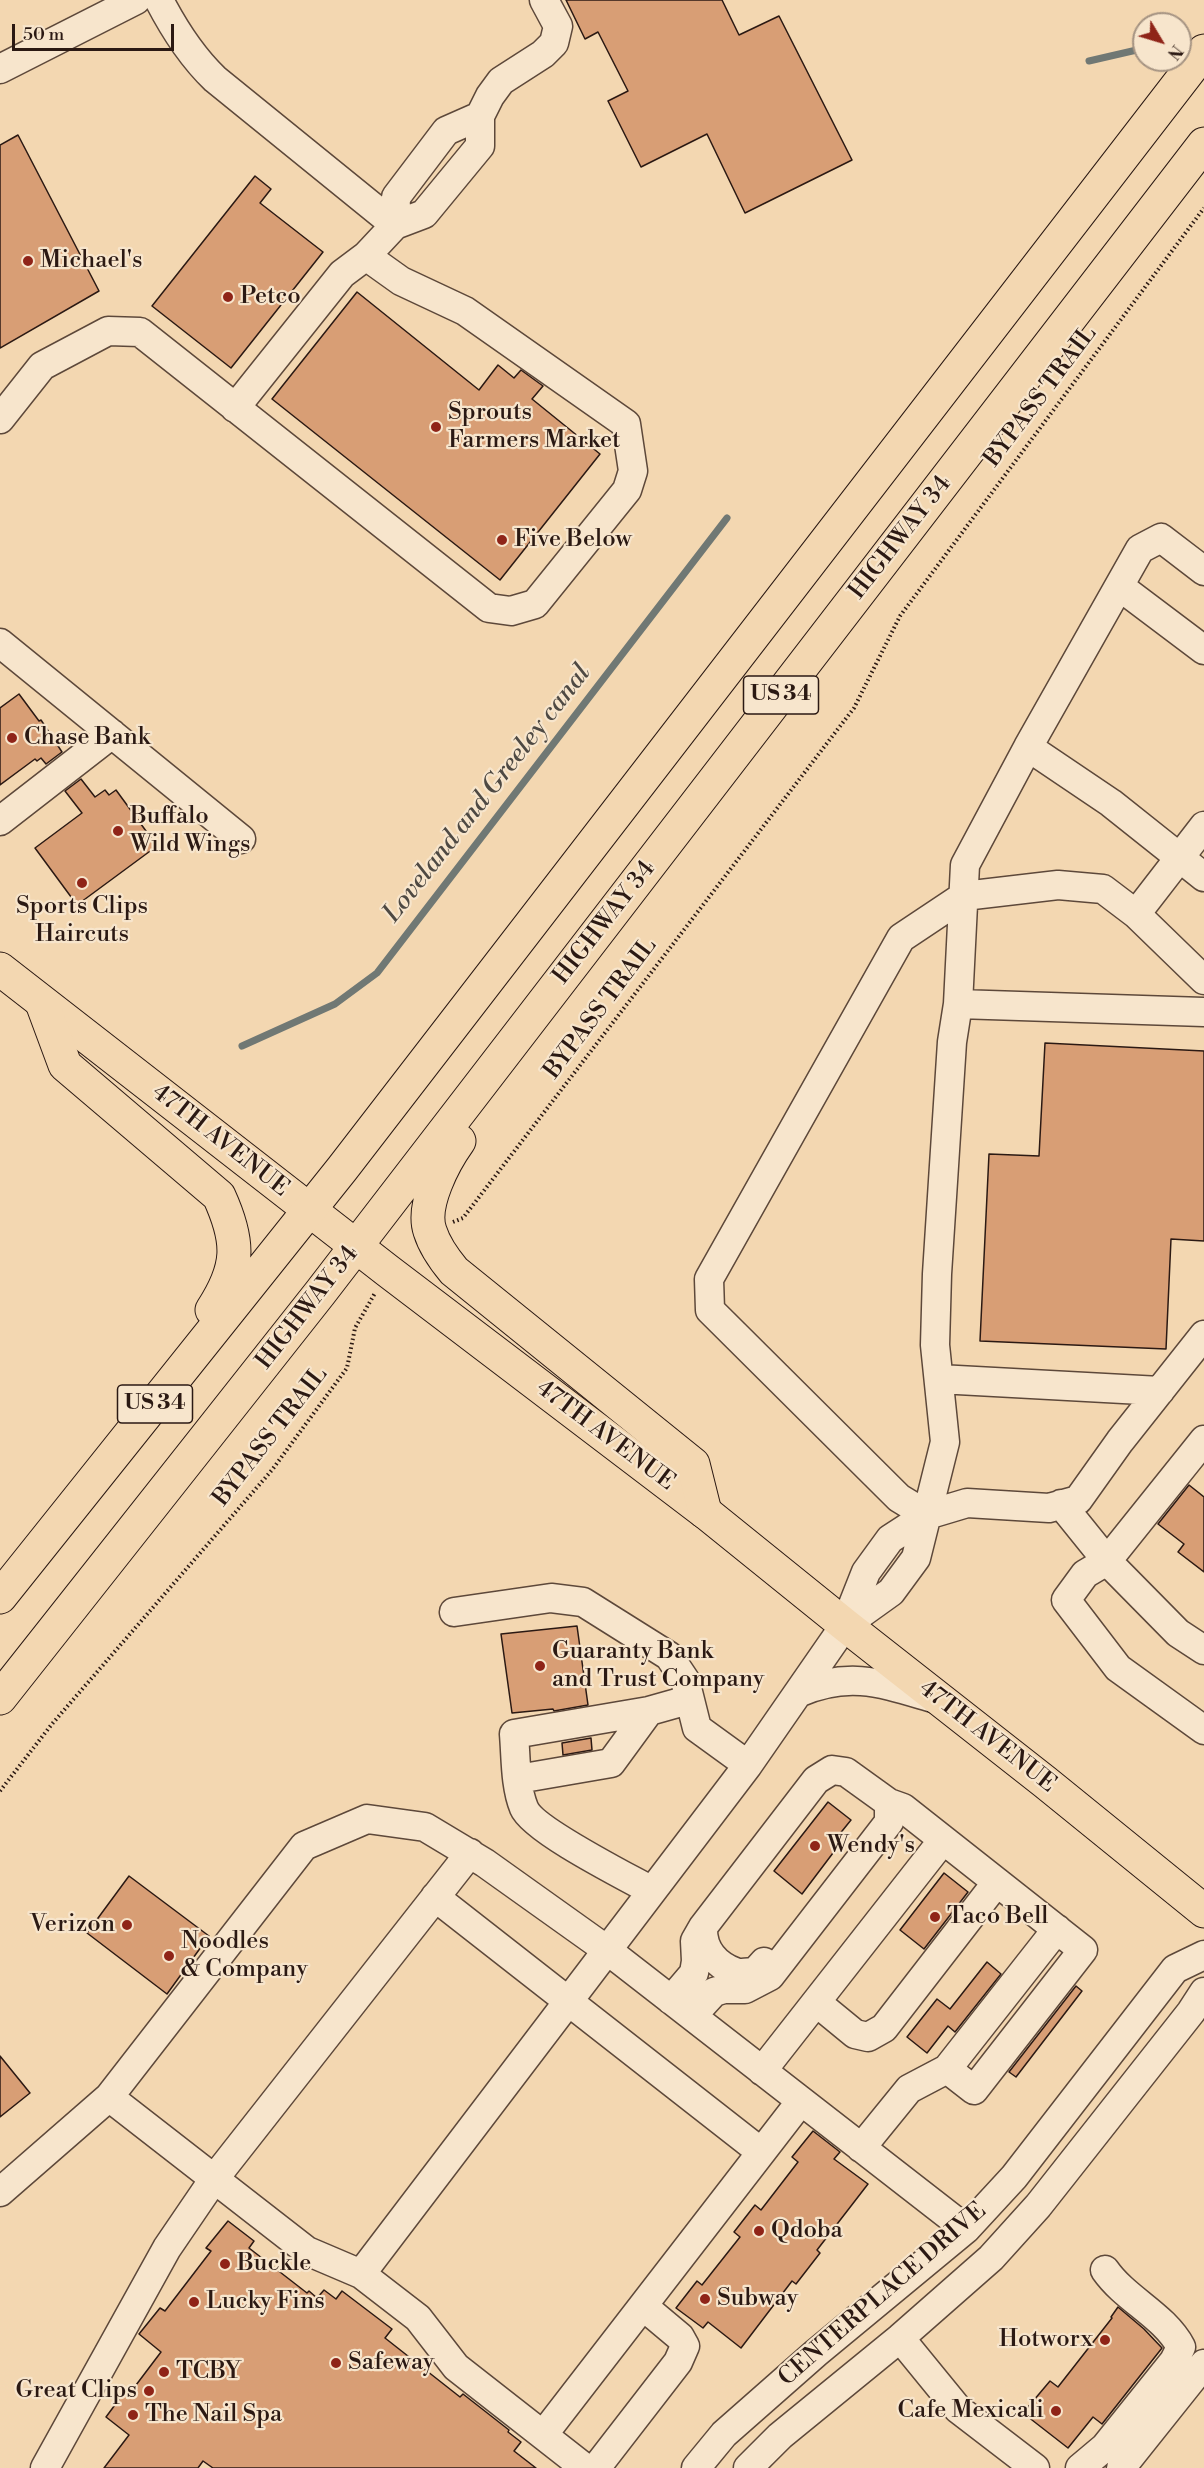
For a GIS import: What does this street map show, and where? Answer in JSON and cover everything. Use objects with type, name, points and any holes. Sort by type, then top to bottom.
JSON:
[{"type":"main road","name":"US 34","points":[[0,1597],[310,1210],[1204,51]]},
{"type":"main road","name":"HIGHWAY 34","points":[[0,1698],[356,1246],[1204,144]]},
{"type":"main road","points":[[626,897],[453,1150],[438,1176],[430,1202],[429,1229],[441,1256],[453,1271],[693,1464],[705,1512]]},
{"type":"main road","name":"47TH AVENUE","points":[[0,969],[388,1271],[705,1512],[1204,1911]]},
{"type":"main road","points":[[42,1003],[64,1065],[219,1196],[229,1220],[235,1254],[230,1278],[214,1307],[102,1470]]},
{"type":"street","points":[[0,69],[136,0]]},
{"type":"street","points":[[159,0],[174,29],[209,73],[395,225]]},
{"type":"street","points":[[235,408],[342,274],[366,256],[395,225],[424,214],[480,146],[480,116],[490,96],[501,81],[543,54],[554,44],[558,26],[544,0]]},
{"type":"street","points":[[0,419],[42,366],[108,331],[140,332],[489,608],[511,611],[535,604],[627,490],[633,471],[626,424],[465,312],[401,281],[366,256]]},
{"type":"street","points":[[361,2274],[748,1765],[845,1625],[891,1592],[916,1558],[945,1442],[935,1345],[937,1274],[952,1042],[958,1004],[965,865],[1028,747],[1140,549],[1161,538],[1204,571]]},
{"type":"street","points":[[1119,586],[1204,650]]},
{"type":"street","points":[[0,643],[241,839]]},
{"type":"street","points":[[0,821],[112,734]]},
{"type":"street","points":[[1028,747],[1111,803],[1204,877]]},
{"type":"street","points":[[1136,914],[1204,826]]},
{"type":"street","points":[[1204,980],[1136,914],[1102,889],[1058,885],[964,896],[901,938],[709,1279],[710,1310],[899,1498],[927,1515],[967,1503],[1048,1508],[1078,1500],[1160,1391],[1194,1367],[1204,1335]]},
{"type":"street","points":[[958,1004],[1204,1012]]},
{"type":"street","points":[[939,1379],[1160,1391]]},
{"type":"street","points":[[1204,1440],[1107,1561],[1084,1574],[1066,1600],[1118,1668],[1204,1730]]},
{"type":"street","points":[[1061,1504],[1107,1561],[1178,1633],[1204,1650]]},
{"type":"street","points":[[454,1612],[551,1598],[582,1602],[669,1656],[685,1680],[688,1700],[697,1728],[748,1765]]},
{"type":"street","points":[[798,1693],[823,1683],[850,1680],[878,1682],[943,1701]]},
{"type":"street","points":[[652,1891],[549,1832],[525,1810],[518,1779],[514,1734],[649,1711],[688,1700]]},
{"type":"street","points":[[518,1779],[611,1763],[649,1711]]},
{"type":"street","points":[[682,2008],[694,1973],[695,1941],[703,1927],[816,1780],[832,1770],[846,1772],[889,1813]]},
{"type":"street","points":[[703,1927],[704,1944],[716,1960],[737,1973],[755,1972],[770,1956],[870,1824],[903,1808],[1083,1950],[974,2090],[947,2069],[909,2089],[861,2148]]},
{"type":"street","points":[[682,2008],[714,1992],[724,1989],[745,1989],[770,1976],[889,1813]]},
{"type":"street","points":[[0,2192],[109,2097],[304,1846],[367,1819],[425,1827],[470,1853],[607,1950],[966,2229]]},
{"type":"street","points":[[762,2071],[943,1840]]},
{"type":"street","points":[[45,2468],[167,2248],[214,2179],[470,1853]]},
{"type":"street","points":[[816,2002],[855,2034],[868,2037],[884,2028],[997,1882]]},
{"type":"street","points":[[435,1897],[761,2152]]},
{"type":"street","name":"CENTERPLACE DRIVE","points":[[696,2468],[733,2426],[816,2353],[966,2229],[1014,2177],[1175,1969],[1204,1955]]},
{"type":"street","name":"CENTERPLACE DRIVE","points":[[748,2468],[780,2436],[900,2338],[991,2258],[1038,2206],[1191,2012],[1204,1992]]},
{"type":"street","points":[[109,2097],[306,2251],[361,2274],[418,2318],[456,2367],[585,2468]]},
{"type":"street","points":[[543,2435],[801,2101]]},
{"type":"street","points":[[1080,2468],[1105,2447],[1174,2361],[1181,2347],[1174,2334],[1115,2285],[1105,2270]]},
{"type":"street","points":[[596,2468],[678,2362],[685,2346],[680,2337],[642,2306]]},
{"type":"street","points":[[900,2338],[958,2409],[1035,2468]]},
{"type":"street","points":[[1121,2468],[1204,2364]]},
{"type":"path","name":"BYPASS TRAIL","points":[[429,1229],[463,1218],[854,708],[900,616],[1204,208]]},
{"type":"path","name":"BYPASS TRAIL","points":[[0,1791],[52,1724],[272,1470],[347,1368],[355,1328],[388,1271]]},
{"type":"building","points":[[566,0],[722,0],[739,35],[779,16],[852,160],[745,213],[707,134],[641,167],[608,101],[628,91],[598,32],[585,39]]},
{"type":"building","points":[[18,135],[99,291],[0,348],[0,145]]},
{"type":"building","points":[[255,176],[271,189],[260,203],[323,252],[231,368],[152,306]]},
{"type":"building","name":"Sprouts Farmers Market","points":[[357,292],[479,390],[498,365],[514,378],[521,370],[543,386],[532,399],[600,454],[500,580],[272,399]]},
{"type":"building","points":[[19,694],[39,721],[41,720],[62,752],[46,764],[41,758],[37,761],[35,759],[0,785],[0,708]]},
{"type":"building","points":[[81,779],[95,797],[105,790],[109,795],[116,790],[157,846],[77,905],[35,848],[82,813],[65,791]]},
{"type":"building","points":[[1045,1043],[1204,1051],[1204,1241],[1171,1239],[1166,1349],[980,1341],[989,1154],[1039,1156]]},
{"type":"building","points":[[1189,1485],[1204,1497],[1204,1572],[1178,1552],[1184,1544],[1158,1524]]},
{"type":"building","points":[[577,1626],[588,1705],[554,1711],[553,1709],[512,1713],[501,1634]]},
{"type":"building","points":[[591,1738],[592,1750],[563,1755],[562,1743]]},
{"type":"building","points":[[828,1802],[851,1820],[834,1841],[839,1845],[802,1894],[774,1871]]},
{"type":"building","points":[[944,1873],[968,1892],[924,1949],[900,1930]]},
{"type":"building","points":[[129,1876],[209,1936],[167,1994],[87,1933]]},
{"type":"building","points":[[987,1962],[1001,1974],[955,2032],[948,2026],[927,2053],[907,2037],[937,1999],[950,2009]]},
{"type":"building","points":[[1076,1986],[1082,1991],[1016,2077],[1009,2072]]},
{"type":"building","points":[[0,2056],[30,2093],[0,2117]]},
{"type":"building","points":[[813,2131],[840,2152],[834,2159],[868,2184],[817,2250],[820,2253],[796,2284],[792,2281],[741,2348],[708,2322],[703,2328],[676,2308],[697,2281],[702,2285],[740,2237],[734,2232],[755,2205],[761,2210],[798,2162],[792,2157]]},
{"type":"building","points":[[228,2221],[254,2241],[249,2248],[307,2293],[309,2291],[317,2298],[324,2290],[336,2299],[342,2291],[392,2329],[385,2338],[460,2397],[463,2394],[509,2430],[508,2432],[521,2442],[514,2451],[536,2468],[213,2468],[203,2461],[198,2468],[104,2468],[129,2435],[106,2417],[126,2390],[130,2393],[161,2352],[139,2334],[160,2308],[165,2311],[211,2251],[206,2248]]},
{"type":"building","points":[[1118,2307],[1162,2348],[1102,2424],[1093,2417],[1068,2448],[1023,2413],[1050,2381],[1058,2387]]},
{"type":"waterway","name":"Loveland and Greeley canal","points":[[1089,61],[1132,51]]},
{"type":"waterway","name":"Loveland and Greeley canal","points":[[242,1046],[335,1004],[377,973],[727,518]]},
{"type":"place","name":"Michael's","points":[[28,261]]},
{"type":"place","name":"Petco","points":[[228,297]]},
{"type":"place","name":"Sprouts Farmers Market","points":[[436,427]]},
{"type":"place","name":"Five Below","points":[[502,540]]},
{"type":"place","name":"Chase Bank","points":[[12,738]]},
{"type":"place","name":"Buffalo Wild Wings","points":[[118,831]]},
{"type":"place","name":"Sports Clips Haircuts","points":[[82,883]]},
{"type":"place","name":"Guaranty Bank and Trust Company","points":[[540,1666]]},
{"type":"place","name":"Wendy's","points":[[815,1846]]},
{"type":"place","name":"Taco Bell","points":[[935,1917]]},
{"type":"place","name":"Verizon","points":[[127,1925]]},
{"type":"place","name":"Noodles & Company","points":[[169,1956]]},
{"type":"place","name":"Qdoba","points":[[759,2231]]},
{"type":"place","name":"Buckle","points":[[225,2264]]},
{"type":"place","name":"Subway","points":[[705,2299]]},
{"type":"place","name":"Lucky Fins","points":[[194,2302]]},
{"type":"place","name":"Hotworx","points":[[1105,2340]]},
{"type":"place","name":"Safeway","points":[[336,2363]]},
{"type":"place","name":"TCBY","points":[[164,2372]]},
{"type":"place","name":"Great Clips","points":[[149,2391]]},
{"type":"place","name":"Cafe Mexicali","points":[[1056,2411]]},
{"type":"place","name":"The Nail Spa","points":[[133,2415]]}]
